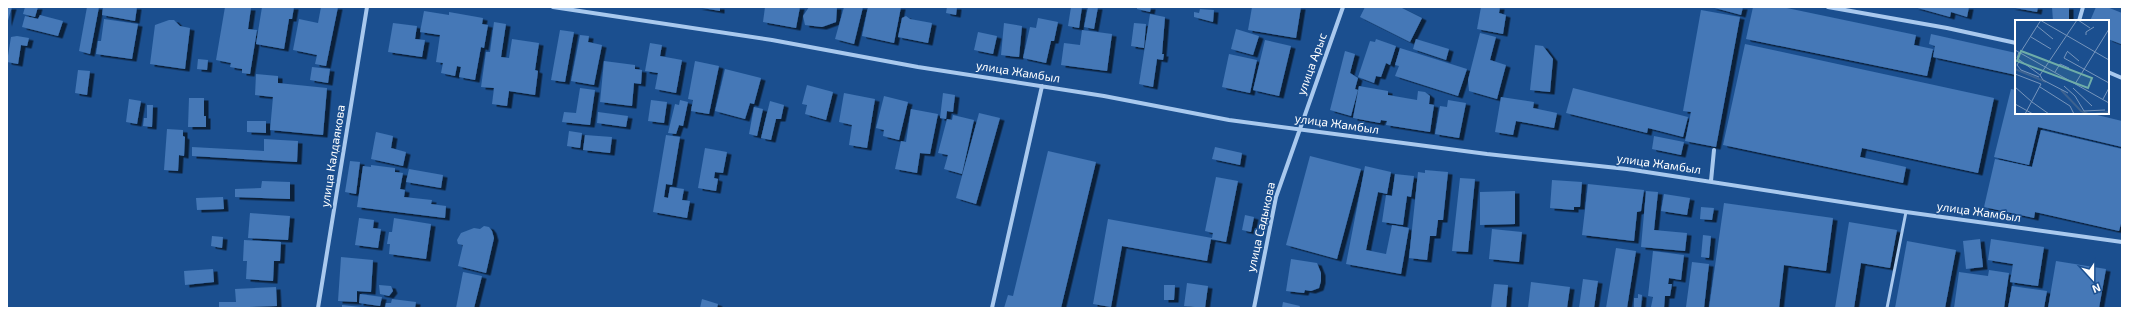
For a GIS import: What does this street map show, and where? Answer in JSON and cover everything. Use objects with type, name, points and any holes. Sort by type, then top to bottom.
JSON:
[{"type":"street","name":"улица Калдаякова","points":[[318,308],[367,7]]},
{"type":"street","name":"улица Жамбыл","points":[[553,7],[772,40],[918,67],[1042,86],[1229,120],[1300,128],[1480,153],[1627,169],[1906,212],[2122,242]]},
{"type":"street","name":"улица Арыс","points":[[1300,128],[1343,7]]},
{"type":"street","points":[[1828,7],[1947,28],[2015,43]]},
{"type":"street","points":[[2079,20],[2083,7]]},
{"type":"street","points":[[2109,72],[2122,78]]},
{"type":"street","points":[[992,308],[1042,86]]},
{"type":"street","name":"улица Садыкова","points":[[1254,308],[1276,197],[1300,128]]},
{"type":"street","points":[[1711,181],[1714,150]]},
{"type":"lane","points":[[1887,308],[1906,212]]},
{"type":"building","points":[[7,7],[12,7],[7,24]]},
{"type":"building","points":[[25,7],[38,7],[35,17],[23,14]]},
{"type":"building","points":[[87,7],[99,7],[90,54],[79,51]]},
{"type":"building","points":[[103,7],[137,7],[135,21],[102,15]]},
{"type":"building","points":[[225,7],[251,8],[248,29],[257,30],[250,74],[242,73],[242,69],[230,67],[231,63],[216,60]]},
{"type":"building","points":[[262,7],[294,7],[292,19],[289,19],[284,49],[256,44]]},
{"type":"building","points":[[321,7],[338,7],[326,66],[315,64],[317,55],[293,50],[299,19],[318,23]]},
{"type":"building","points":[[697,7],[720,7],[720,11]]},
{"type":"building","points":[[765,7],[800,7],[796,28],[763,22]]},
{"type":"building","points":[[809,7],[837,7],[836,22],[822,27],[805,25],[803,16]]},
{"type":"building","points":[[844,7],[863,7],[854,44],[835,39]]},
{"type":"building","points":[[868,7],[901,7],[894,43],[862,36]]},
{"type":"building","points":[[947,7],[957,7],[956,15],[946,13]]},
{"type":"building","points":[[1071,7],[1082,7],[1079,28],[1068,26]]},
{"type":"building","points":[[1088,7],[1098,7],[1094,29],[1084,27]]},
{"type":"building","points":[[1137,7],[1151,7],[1150,12],[1137,9]]},
{"type":"building","points":[[1252,7],[1301,7],[1296,38],[1248,30]]},
{"type":"building","points":[[1365,7],[1400,7],[1422,18],[1410,42],[1360,17]]},
{"type":"building","points":[[1481,7],[1500,7],[1499,13],[1506,15],[1503,34],[1477,29]]},
{"type":"building","points":[[1711,7],[1743,7],[1741,15]]},
{"type":"building","points":[[1753,7],[1782,7],[1916,35],[1914,45],[1933,49],[1927,76],[1746,39]]},
{"type":"building","points":[[1914,7],[1969,7],[1967,17],[1951,12],[1950,17]]},
{"type":"building","points":[[2010,7],[2038,7],[2037,12]]},
{"type":"building","points":[[2052,7],[2069,7],[2069,20],[2053,20]]},
{"type":"building","points":[[2096,7],[2107,7],[2122,13],[2121,44],[2109,39],[2109,20],[2090,20]]},
{"type":"building","points":[[1200,9],[1214,10],[1213,22],[1194,17],[1194,12],[1199,13]]},
{"type":"building","points":[[1701,10],[1740,17],[1716,147],[1685,141],[1691,112],[1683,111]]},
{"type":"building","points":[[424,11],[449,15],[449,12],[483,18],[482,24],[488,25],[484,48],[481,47],[475,80],[459,77],[461,67],[457,66],[455,76],[441,73],[443,63],[436,62],[440,35],[420,32]]},
{"type":"building","points":[[1150,14],[1165,17],[1162,54],[1164,54],[1163,60],[1157,59],[1153,87],[1139,84]]},
{"type":"building","points":[[40,15],[63,21],[58,36],[22,27],[25,16],[38,19]]},
{"type":"building","points":[[906,16],[910,19],[932,23],[928,43],[898,37],[902,18]]},
{"type":"building","points":[[1038,18],[1058,22],[1054,41],[1051,41],[1046,63],[1023,58],[1030,27],[1036,28]]},
{"type":"building","points":[[104,19],[138,24],[132,59],[96,54],[98,41],[101,41]]},
{"type":"building","points":[[169,20],[174,20],[180,26],[190,28],[185,69],[150,64],[155,25]]},
{"type":"building","points":[[494,22],[506,24],[501,57],[509,58],[512,39],[539,43],[535,70],[538,71],[535,95],[509,91],[507,106],[492,104],[494,88],[481,87],[486,52],[490,52]]},
{"type":"building","points":[[393,23],[417,26],[415,39],[425,40],[422,57],[388,52]]},
{"type":"building","points":[[1004,23],[1022,26],[1019,57],[1001,55]]},
{"type":"building","points":[[1134,23],[1146,24],[1144,48],[1131,46]]},
{"type":"building","points":[[1236,29],[1259,36],[1253,55],[1231,49]]},
{"type":"building","points":[[560,30],[574,32],[565,82],[551,80]]},
{"type":"building","points":[[1082,30],[1112,34],[1107,71],[1061,65],[1064,43],[1080,45]]},
{"type":"building","points":[[978,32],[997,36],[993,54],[974,50]]},
{"type":"building","points":[[1480,33],[1496,37],[1490,60],[1506,65],[1497,99],[1469,91],[1468,80]]},
{"type":"building","points":[[1931,34],[2015,53],[2015,75],[1933,57],[1935,46],[1929,44]]},
{"type":"building","points":[[580,35],[589,36],[588,42],[602,45],[594,85],[571,81]]},
{"type":"building","points":[[17,36],[29,38],[27,46],[21,45],[18,64],[7,62],[11,37]]},
{"type":"building","points":[[1376,39],[1396,46],[1390,65],[1386,63],[1381,77],[1376,76],[1374,83],[1358,77],[1370,41],[1375,42]]},
{"type":"building","points":[[1416,39],[1449,49],[1446,60],[1413,49]]},
{"type":"building","points":[[1265,40],[1291,46],[1279,96],[1253,90]]},
{"type":"building","points":[[650,43],[662,45],[660,56],[682,60],[676,93],[655,89],[658,73],[645,71]]},
{"type":"building","points":[[1745,44],[1994,98],[1978,173],[1862,148],[1860,157],[1906,167],[1903,183],[1723,145]]},
{"type":"building","points":[[1535,45],[1543,46],[1553,59],[1550,92],[1530,90]]},
{"type":"building","points":[[1400,48],[1467,69],[1458,96],[1395,76],[1399,66],[1395,65]]},
{"type":"building","points":[[1345,51],[1355,54],[1350,73],[1358,78],[1355,89],[1358,90],[1351,116],[1330,110]]},
{"type":"building","points":[[1229,54],[1257,60],[1250,93],[1222,87]]},
{"type":"building","points":[[198,59],[208,60],[207,70],[197,69]]},
{"type":"building","points":[[604,61],[635,65],[635,69],[642,70],[641,84],[634,83],[632,106],[600,102]]},
{"type":"building","points":[[695,61],[719,66],[709,114],[691,111],[693,100],[688,99]]},
{"type":"building","points":[[312,67],[330,69],[328,83],[310,80]]},
{"type":"building","points":[[725,69],[761,78],[754,104],[750,103],[745,119],[715,111]]},
{"type":"building","points":[[78,70],[90,71],[87,95],[75,93]]},
{"type":"building","points":[[256,74],[278,76],[278,83],[327,88],[323,135],[270,130],[273,97],[255,95]]},
{"type":"building","points":[[807,85],[833,92],[826,120],[805,114],[807,105],[802,104]]},
{"type":"building","points":[[1359,86],[1388,91],[1388,95],[1417,100],[1418,91],[1425,92],[1430,96],[1429,104],[1434,105],[1430,132],[1386,125],[1387,121],[1381,120],[1380,123],[1353,118]]},
{"type":"building","points":[[580,88],[595,90],[590,125],[562,122],[564,112],[576,113]]},
{"type":"building","points":[[1573,88],[1688,117],[1683,137],[1648,128],[1647,133],[1566,113]]},
{"type":"building","points":[[2011,89],[2015,90],[2015,114],[2093,114],[2122,121],[2122,147],[2038,127],[2029,165],[1994,157]]},
{"type":"building","points":[[844,93],[875,99],[867,148],[849,145],[852,125],[839,122]]},
{"type":"building","points":[[943,93],[955,95],[953,112],[947,111],[946,119],[940,118]]},
{"type":"building","points":[[884,96],[908,102],[899,140],[883,136],[884,130],[876,128]]},
{"type":"building","points":[[1501,97],[1534,102],[1533,108],[1557,113],[1554,128],[1516,121],[1513,135],[1495,132]]},
{"type":"building","points":[[189,98],[204,98],[204,116],[206,116],[206,127],[188,127]]},
{"type":"building","points":[[129,99],[141,101],[137,124],[126,122]]},
{"type":"building","points":[[651,100],[667,102],[664,123],[648,121]]},
{"type":"building","points":[[680,100],[688,102],[683,126],[679,125],[676,134],[668,133],[675,104],[679,105]]},
{"type":"building","points":[[1448,100],[1466,103],[1459,138],[1435,134],[1440,106],[1447,107]]},
{"type":"building","points":[[770,101],[784,105],[781,119],[776,119],[771,140],[761,138]]},
{"type":"building","points":[[147,105],[153,105],[152,127],[143,126],[144,118],[147,118]]},
{"type":"building","points":[[754,107],[763,109],[757,136],[749,134]]},
{"type":"building","points":[[911,109],[938,114],[930,154],[920,153],[917,173],[895,169],[901,141],[906,142]]},
{"type":"building","points":[[598,112],[628,116],[626,127],[597,123]]},
{"type":"building","points":[[979,113],[1000,118],[976,204],[956,198]]},
{"type":"building","points":[[953,115],[974,120],[962,174],[944,169],[948,155],[938,153],[947,119],[952,120]]},
{"type":"building","points":[[247,121],[266,121],[266,133],[247,132]]},
{"type":"building","points":[[167,129],[183,130],[183,136],[185,137],[184,156],[179,155],[178,171],[164,170]]},
{"type":"building","points":[[2041,130],[2122,149],[2122,220],[2119,231],[2035,212],[2034,218],[1984,207],[1995,159],[2032,167]]},
{"type":"building","points":[[569,131],[582,133],[580,148],[567,146]]},
{"type":"building","points":[[376,132],[393,136],[391,148],[406,152],[403,166],[371,159]]},
{"type":"building","points":[[585,135],[612,137],[610,153],[583,150]]},
{"type":"building","points":[[666,135],[680,137],[672,185],[666,184],[664,197],[668,198],[670,187],[684,189],[682,200],[690,201],[687,218],[653,212]]},
{"type":"building","points":[[1654,136],[1684,142],[1681,155],[1652,149]]},
{"type":"building","points":[[264,139],[298,141],[297,162],[192,156],[192,147],[264,151]]},
{"type":"building","points":[[1215,147],[1242,153],[1240,165],[1212,159]]},
{"type":"building","points":[[705,148],[727,152],[723,173],[715,172],[714,178],[718,179],[716,191],[698,188]]},
{"type":"building","points":[[1048,151],[1096,162],[1061,308],[1004,308],[1008,295],[1013,296]]},
{"type":"building","points":[[1310,156],[1361,169],[1337,259],[1286,245]]},
{"type":"building","points":[[350,161],[360,162],[356,194],[345,192]]},
{"type":"building","points":[[371,165],[395,168],[395,172],[403,173],[400,189],[405,190],[404,197],[432,200],[431,204],[446,206],[445,218],[357,207],[363,166],[371,167]]},
{"type":"building","points":[[1365,166],[1391,172],[1387,194],[1378,192],[1366,250],[1386,254],[1392,225],[1409,228],[1401,274],[1346,264]]},
{"type":"building","points":[[409,169],[443,175],[441,188],[406,182]]},
{"type":"building","points":[[1425,170],[1448,172],[1443,220],[1438,220],[1436,236],[1430,236],[1427,260],[1409,258],[1418,172],[1425,173]]},
{"type":"building","points":[[1395,174],[1414,176],[1411,197],[1407,196],[1403,225],[1382,222],[1386,195],[1392,196]]},
{"type":"building","points":[[1216,177],[1238,181],[1226,242],[1211,239],[1207,261],[1122,246],[1111,307],[1093,304],[1108,219],[1212,238],[1213,233],[1205,231]]},
{"type":"building","points":[[1460,178],[1475,179],[1468,252],[1452,251]]},
{"type":"building","points":[[1552,180],[1582,182],[1580,207],[1574,207],[1574,210],[1550,208]]},
{"type":"building","points":[[262,181],[290,182],[290,199],[235,197],[235,189],[261,188]]},
{"type":"building","points":[[1588,184],[1644,190],[1641,211],[1637,212],[1634,241],[1582,235]]},
{"type":"building","points":[[1515,191],[1515,224],[1480,225],[1480,192]]},
{"type":"building","points":[[1646,191],[1658,192],[1654,230],[1687,233],[1685,251],[1641,247]]},
{"type":"building","points":[[1664,194],[1690,198],[1687,215],[1661,211]]},
{"type":"building","points":[[223,197],[224,209],[197,210],[196,198]]},
{"type":"building","points":[[1724,203],[1833,218],[1826,271],[1784,265],[1779,308],[1709,308]]},
{"type":"building","points":[[1701,207],[1714,208],[1712,220],[1700,219]]},
{"type":"building","points":[[250,213],[290,216],[288,240],[248,238]]},
{"type":"building","points":[[1245,215],[1254,217],[1251,232],[1242,230]]},
{"type":"building","points":[[359,218],[374,220],[373,228],[381,229],[378,248],[355,245]]},
{"type":"building","points":[[394,218],[431,224],[426,259],[389,254],[390,244],[387,244],[389,232],[392,232]]},
{"type":"building","points":[[1849,222],[1897,230],[1890,268],[1861,263],[1854,308],[1835,308]]},
{"type":"building","points":[[484,226],[489,227],[494,238],[486,273],[458,266],[463,245],[458,244],[457,240],[461,233],[474,228],[480,229]]},
{"type":"building","points":[[1492,229],[1522,232],[1519,262],[1489,259]]},
{"type":"building","points":[[1703,235],[1711,236],[1709,258],[1701,257]]},
{"type":"building","points":[[212,236],[223,237],[222,248],[211,246]]},
{"type":"building","points":[[1980,239],[1983,267],[1966,269],[1963,241]]},
{"type":"building","points":[[1991,239],[2044,247],[2038,286],[2010,282],[2013,264],[1988,260]]},
{"type":"building","points":[[244,240],[281,242],[280,261],[274,261],[273,281],[246,279],[247,261],[243,261]]},
{"type":"building","points":[[1907,241],[1956,250],[1945,308],[1895,308]]},
{"type":"building","points":[[1616,248],[1636,251],[1627,308],[1606,308]]},
{"type":"building","points":[[1653,251],[1684,255],[1681,280],[1669,278],[1668,284],[1672,284],[1670,296],[1665,296],[1664,308],[1651,307],[1653,297],[1648,296]]},
{"type":"building","points":[[341,257],[373,260],[371,292],[357,291],[357,302],[338,301]]},
{"type":"building","points":[[1291,259],[1317,263],[1321,273],[1319,288],[1311,291],[1305,290],[1304,293],[1286,291]]},
{"type":"building","points":[[2056,261],[2106,269],[2099,308],[2048,308]]},
{"type":"building","points":[[1692,262],[1709,264],[1704,308],[1686,307]]},
{"type":"building","points":[[213,269],[214,282],[185,285],[184,271]]},
{"type":"building","points":[[1989,270],[2009,273],[2004,308],[1954,308],[1959,272],[1988,276]]},
{"type":"building","points":[[463,272],[482,276],[474,308],[456,308]]},
{"type":"building","points":[[1583,279],[1598,281],[1594,308],[1579,308]]},
{"type":"building","points":[[1531,282],[1570,287],[1567,308],[1528,308]]},
{"type":"building","points":[[1187,283],[1208,286],[1205,308],[1184,306]]},
{"type":"building","points":[[1494,284],[1508,285],[1506,308],[1491,308]]},
{"type":"building","points":[[379,285],[391,286],[393,291],[389,296],[380,294]]},
{"type":"building","points":[[1164,285],[1175,285],[1174,300],[1164,300]]},
{"type":"building","points":[[2012,286],[2047,291],[2044,308],[2008,308]]},
{"type":"building","points":[[276,287],[277,306],[219,308],[219,302],[236,302],[235,289]]},
{"type":"building","points":[[360,294],[382,297],[380,306],[359,303]]},
{"type":"building","points":[[1638,294],[1642,295],[1641,308],[1634,308],[1634,298],[1638,298]]},
{"type":"building","points":[[392,299],[416,302],[415,308],[385,308],[386,303],[391,303]]},
{"type":"building","points":[[702,299],[718,304],[717,308],[700,308]]},
{"type":"building","points":[[1283,302],[1300,306],[1299,308],[1282,308]]},
{"type":"building","points":[[342,305],[361,307],[361,308],[342,308]]}]
